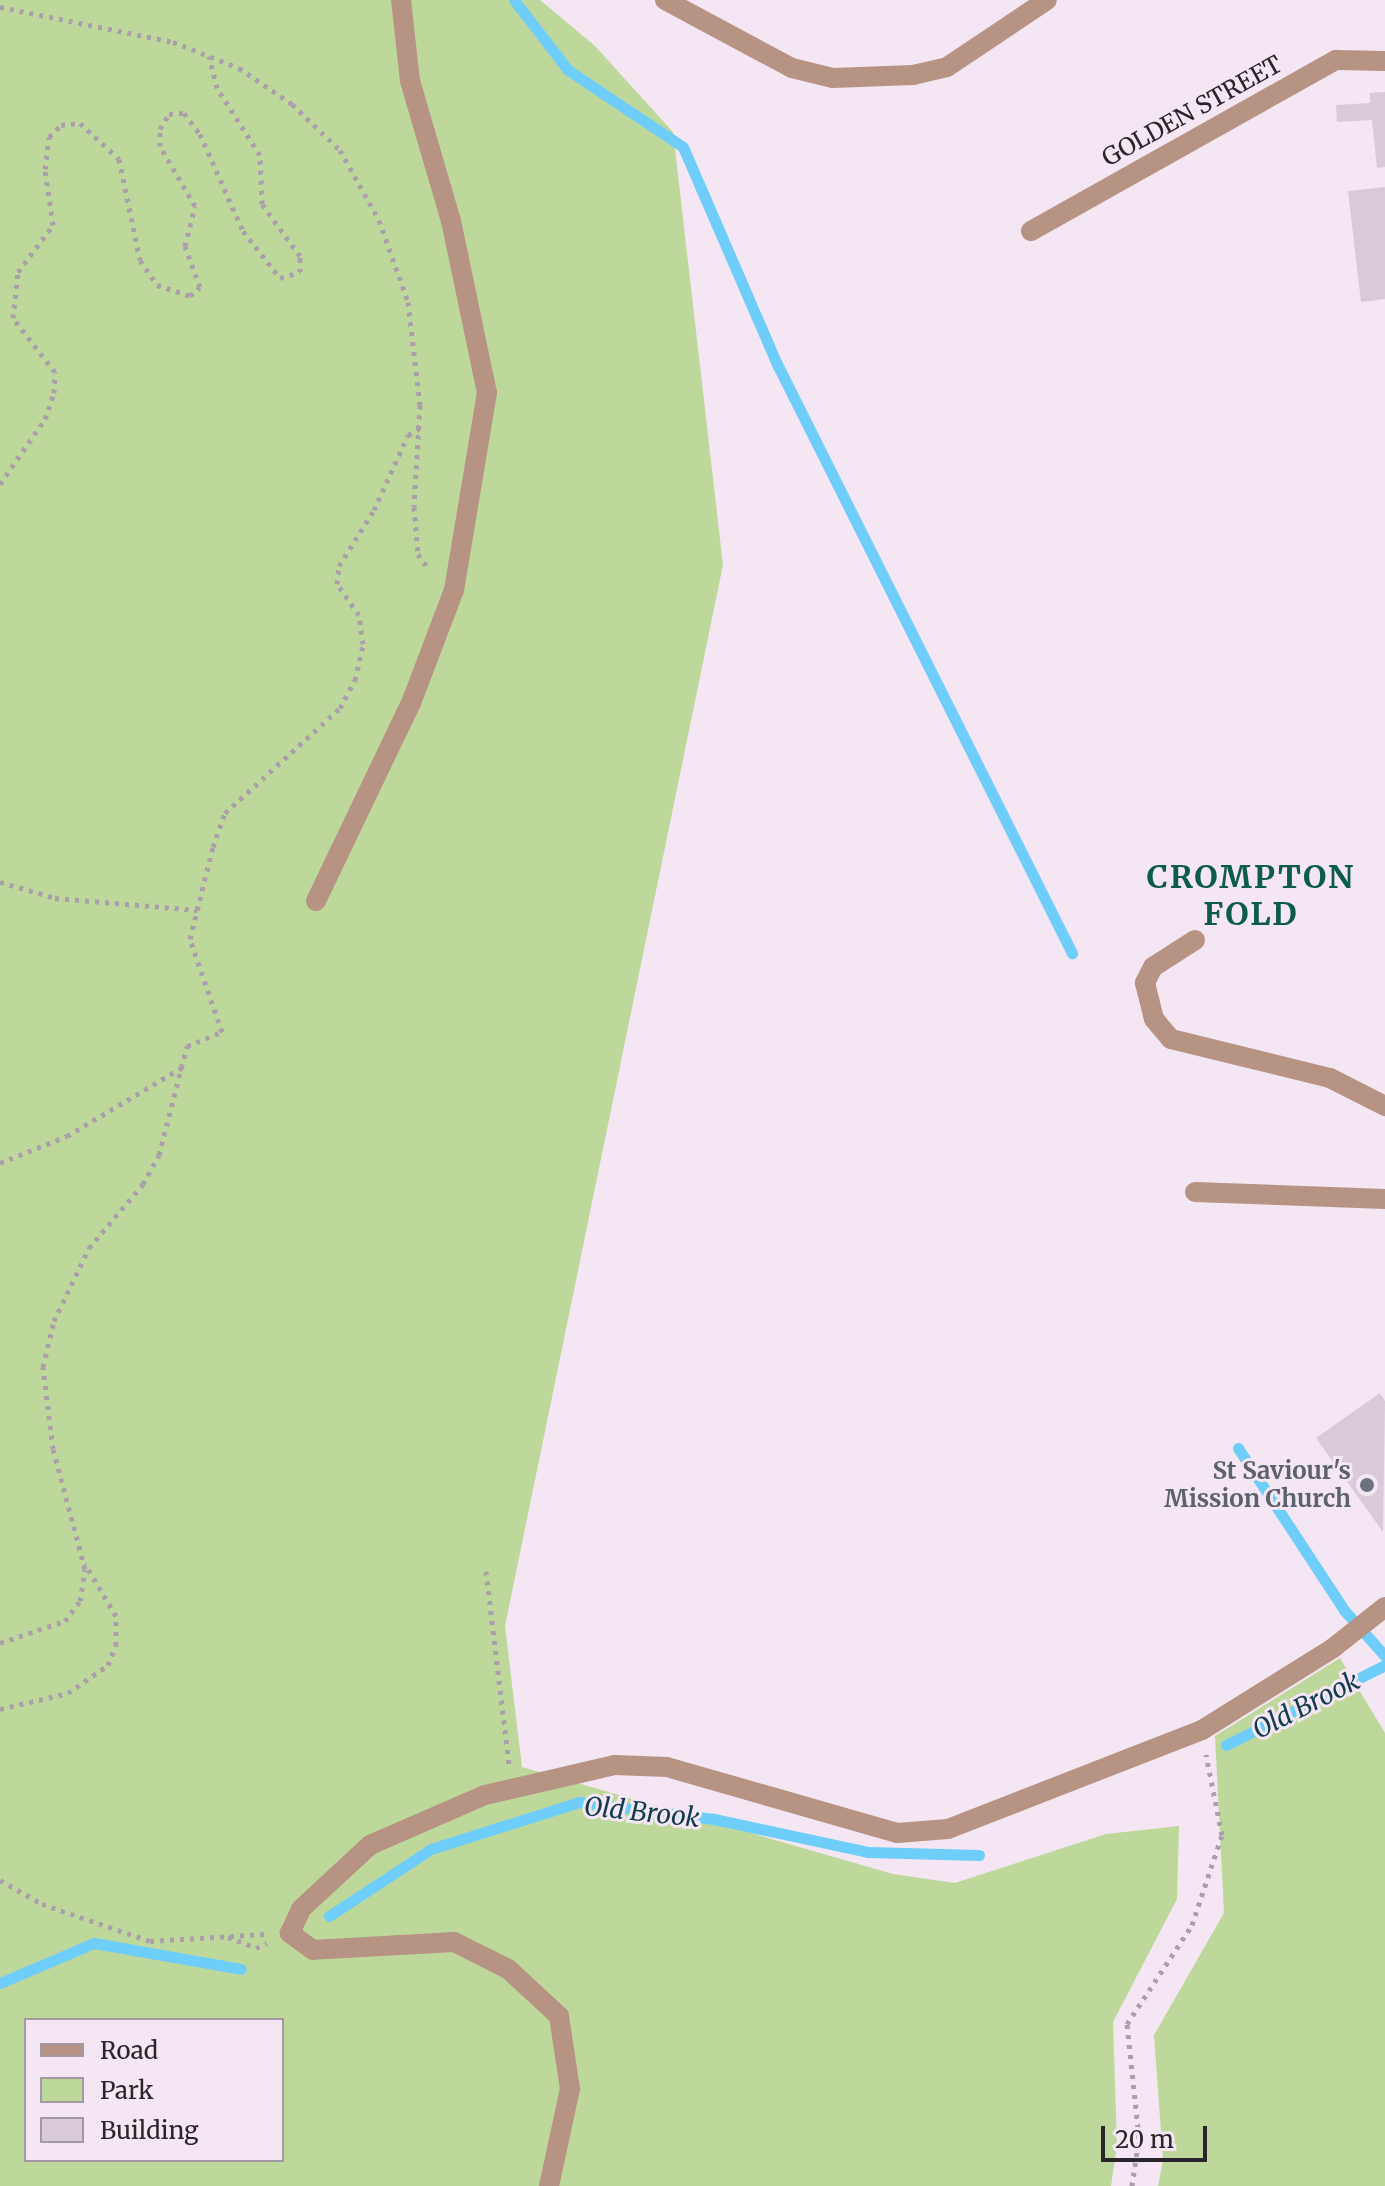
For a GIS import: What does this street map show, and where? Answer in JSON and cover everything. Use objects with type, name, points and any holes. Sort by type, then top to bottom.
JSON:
[{"type":"street","points":[[316,901],[411,703],[454,590],[487,393],[451,221],[410,81],[401,0]]},
{"type":"street","points":[[665,0],[792,68],[833,78],[877,78],[947,67],[1047,0]]},
{"type":"street","name":"GOLDEN STREET","points":[[1031,231],[1336,60],[1385,61]]},
{"type":"street","points":[[1195,940],[1153,967],[1145,983],[1154,1019],[1171,1039],[1330,1078],[1385,1106]]},
{"type":"street","points":[[1195,1192],[1385,1199]]},
{"type":"street","points":[[549,2186],[570,2089],[559,2016],[508,1969],[454,1942],[313,1950],[290,1933],[301,1909],[370,1845],[485,1795],[556,1774],[667,1767],[897,1833],[948,1829],[1202,1730],[1343,1640],[1381,1610]]},
{"type":"path","points":[[0,7],[173,42],[209,56],[292,104],[340,150],[363,192],[408,302],[419,429],[418,554],[437,582],[454,590]]},
{"type":"path","points":[[0,484],[45,419],[54,393],[55,372],[13,318],[18,272],[53,225],[45,169],[49,137],[61,125],[80,123],[119,159],[140,260],[157,285],[190,296],[200,287],[185,246],[195,206],[160,146],[160,129],[169,114],[184,113],[200,134],[243,231],[280,278],[300,272],[300,256],[262,204],[260,155],[217,88],[209,56]]},
{"type":"path","points":[[0,1709],[68,1693],[108,1665],[116,1645],[116,1616],[84,1562],[53,1449],[43,1367],[54,1321],[89,1248],[143,1184],[159,1155],[187,1065],[187,1046],[222,1032],[190,939],[225,813],[340,708],[355,680],[363,644],[359,615],[337,584],[339,566],[374,510],[408,435],[419,429]]},
{"type":"path","points":[[0,882],[55,898],[197,910]]},
{"type":"path","points":[[0,1163],[67,1136],[187,1065]]},
{"type":"path","points":[[0,1643],[65,1621],[80,1601],[84,1562]]},
{"type":"path","points":[[486,1571],[507,1755]]},
{"type":"path","points":[[1132,2186],[1139,2138],[1127,2024],[1192,1925],[1222,1835],[1202,1730]]},
{"type":"path","points":[[0,1880],[42,1904],[150,1941],[290,1933]]},
{"type":"path","points":[[227,1936],[256,1948],[290,1933]]},
{"type":"green space","points":[[0,0],[540,0],[595,46],[673,132],[723,565],[505,1626],[522,1767],[893,1874],[955,1883],[1106,1834],[1179,1826],[1177,1899],[1113,2022],[1117,2145],[1111,2186],[0,2186]]},
{"type":"green space","points":[[1340,1658],[1385,1733],[1385,2186],[1158,2186],[1163,2160],[1154,2035],[1224,1913],[1215,1736]]},
{"type":"building","points":[[1385,92],[1385,167],[1377,168],[1372,120],[1337,122],[1336,105],[1370,103],[1370,93]]},
{"type":"building","points":[[1385,187],[1385,299],[1361,302],[1348,191]]},
{"type":"building","name":"St Saviour's Mission Church","points":[[1380,1393],[1385,1401],[1383,1532],[1316,1438]]},
{"type":"waterway","points":[[514,0],[568,70],[683,147],[777,364],[1072,953]]},
{"type":"waterway","points":[[1238,1448],[1344,1610],[1385,1656]]},
{"type":"waterway","name":"Old Brook","points":[[1226,1745],[1385,1665]]},
{"type":"waterway","name":"Old Brook","points":[[329,1916],[431,1849],[579,1802],[714,1819],[868,1852],[979,1855]]},
{"type":"waterway","name":"Old Brook","points":[[0,1983],[94,1943],[241,1969]]},
{"type":"place","name":"St Saviour's Mission Church","points":[[1367,1485]]},
{"type":"district","name":"CROMPTON FOLD","points":[[1251,896]]}]
